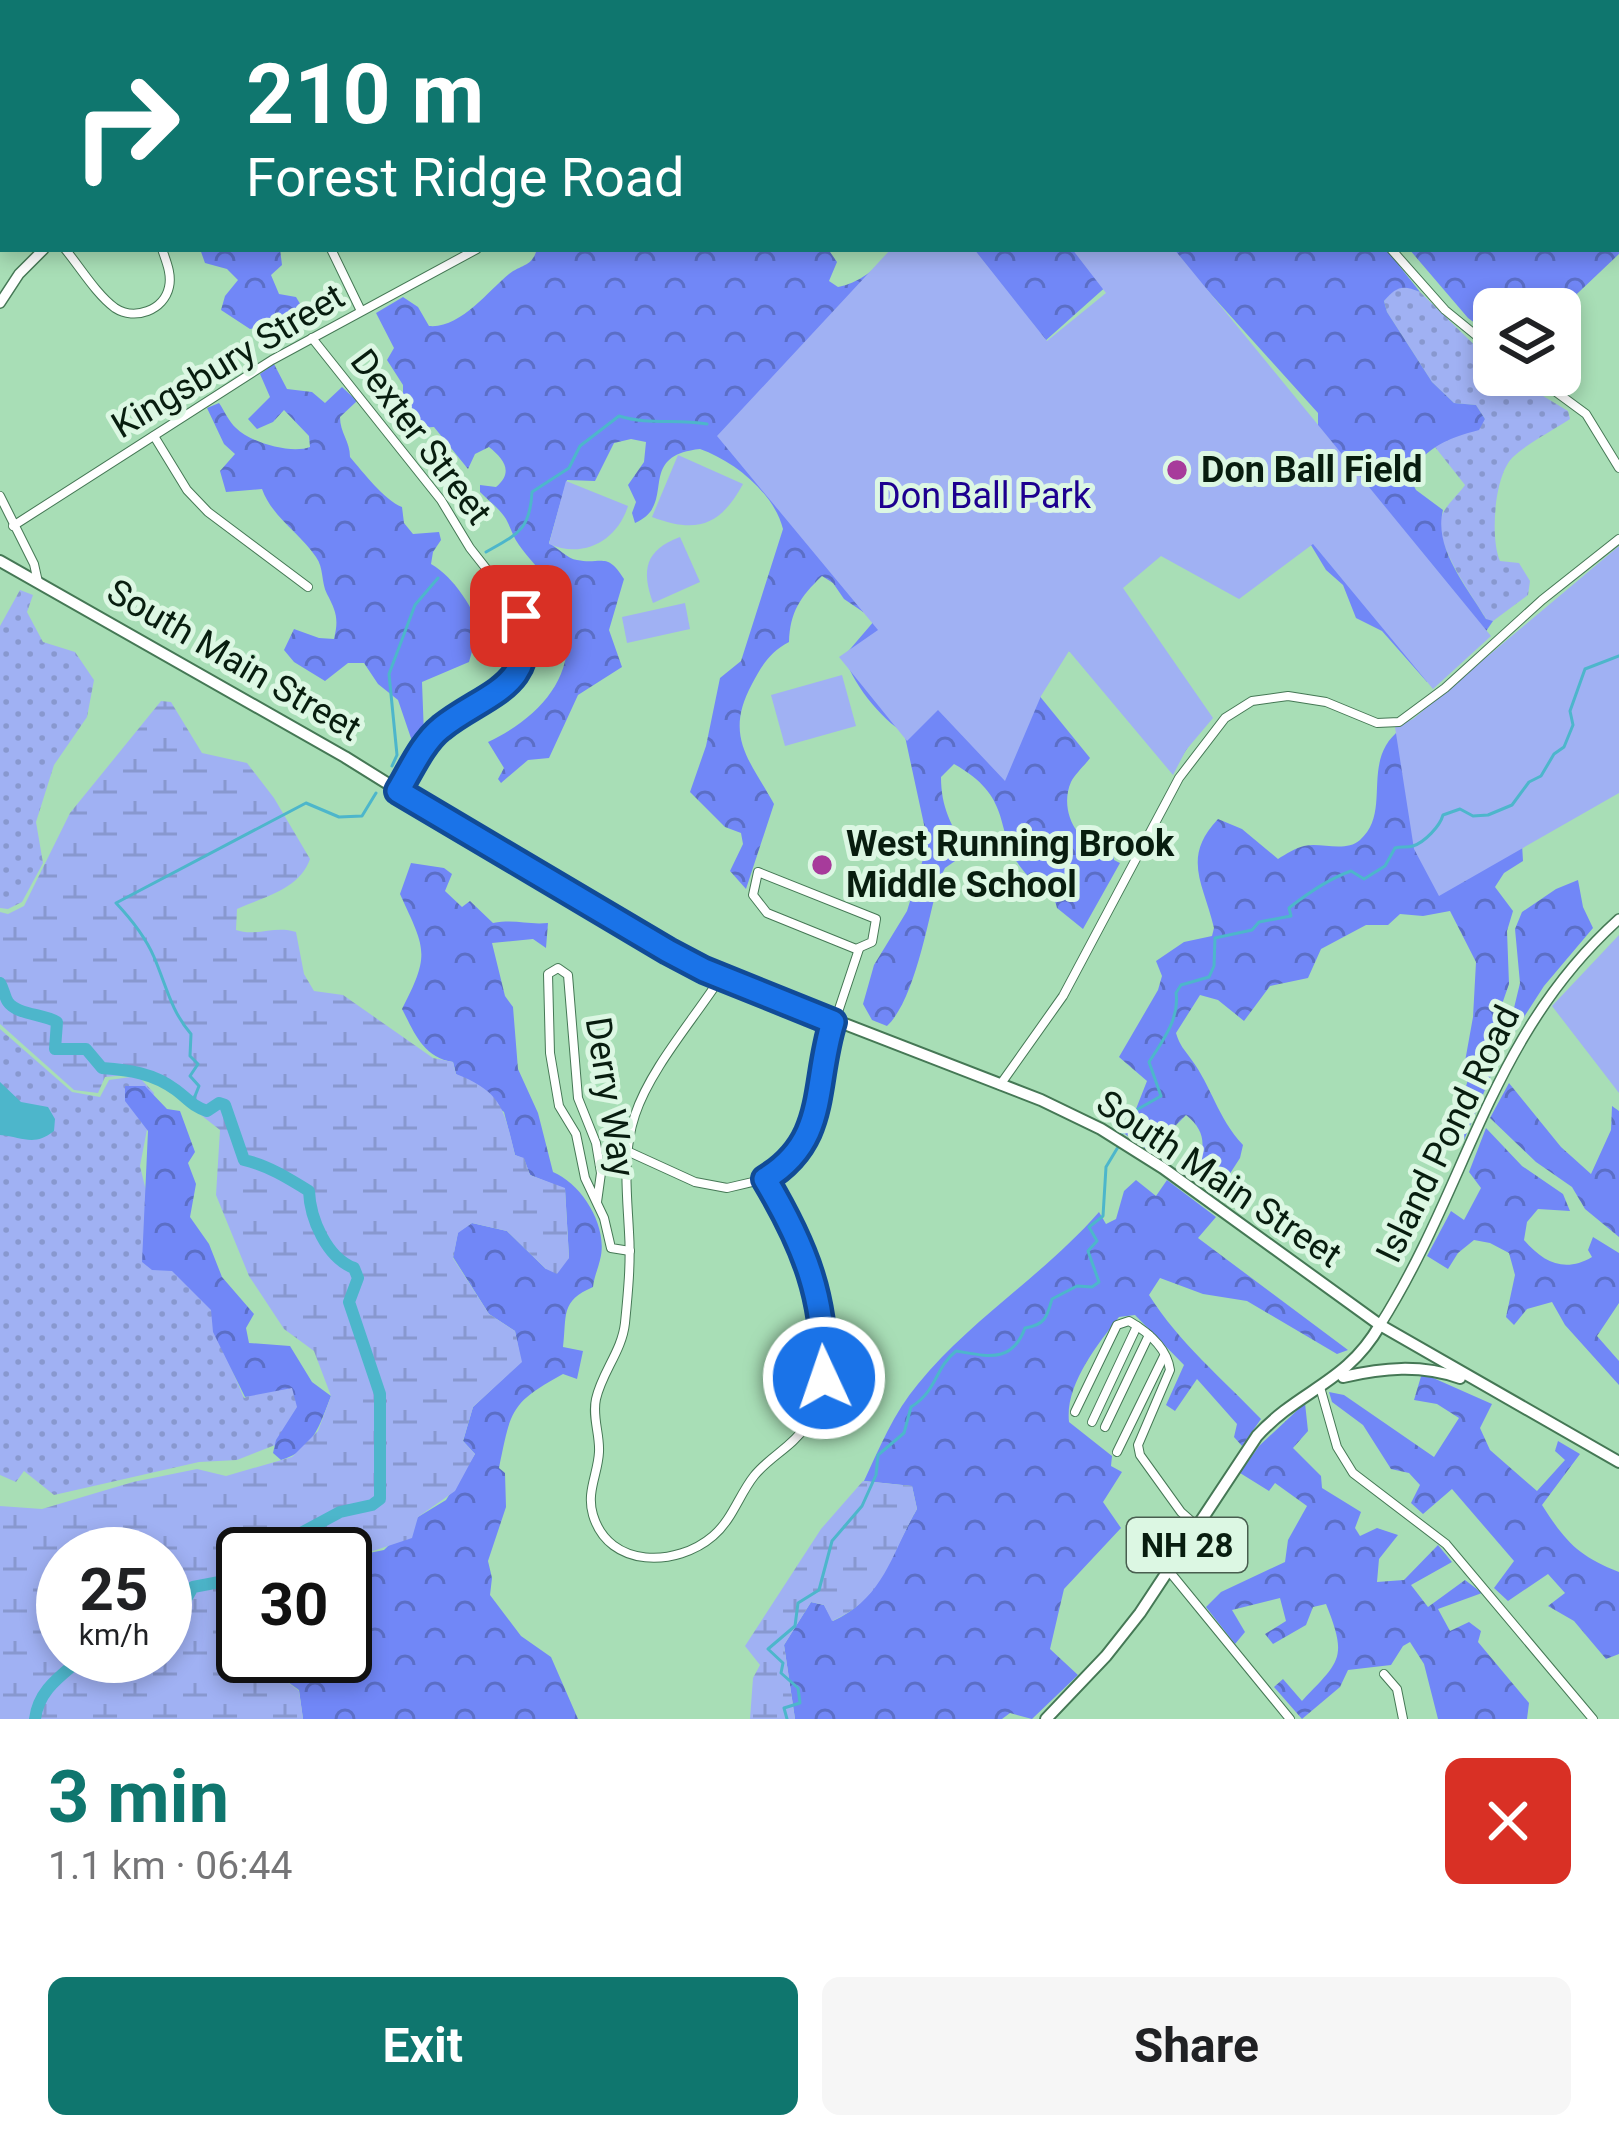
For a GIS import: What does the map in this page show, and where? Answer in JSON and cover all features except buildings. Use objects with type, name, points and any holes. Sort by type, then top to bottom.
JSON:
[{"type":"main road","name":"South Main Street","points":[[0,561],[579,900],[721,977],[1000,1084],[1121,1141],[1380,1325]]},
{"type":"main road","name":"NH 28","points":[[1046,1719],[1106,1656],[1169,1571],[1257,1436],[1281,1413],[1360,1357],[1380,1325],[1619,1462]]},
{"type":"main road","name":"NH 28","points":[[1334,1379],[1418,1368],[1488,1388]]},
{"type":"street","points":[[0,303],[41,252]]},
{"type":"street","points":[[67,252],[109,302],[118,310],[137,314],[155,308],[167,293],[170,274],[163,252]]},
{"type":"street","points":[[332,252],[361,311]]},
{"type":"street","name":"Kingsbury Street","points":[[13,526],[312,338],[471,252]]},
{"type":"street","points":[[1394,252],[1445,310],[1473,333]]},
{"type":"street","name":"Dexter Street","points":[[312,338],[441,500],[470,548],[517,607],[524,627],[526,652],[510,682],[438,730],[398,791]]},
{"type":"street","points":[[1562,396],[1586,414],[1619,468]]},
{"type":"street","points":[[154,436],[187,490],[208,512],[308,587]]},
{"type":"street","points":[[0,496],[34,564],[38,582]]},
{"type":"street","points":[[1000,1084],[1063,996],[1187,766],[1225,718],[1252,701],[1288,696],[1326,702],[1377,723],[1399,722],[1619,539]]},
{"type":"street","points":[[627,1150],[704,1185],[737,1188],[765,1179],[794,1158],[812,1129],[833,1022],[859,949],[872,942],[876,919],[758,872],[753,891],[764,910],[859,949]]},
{"type":"street","name":"Island Pond Road","points":[[1380,1325],[1419,1259],[1526,1028],[1571,965],[1619,919]]},
{"type":"street","name":"Derry Way","points":[[597,1202],[599,1158],[577,1096],[568,975],[554,969],[548,974],[559,1106],[576,1135],[611,1248],[630,1250]]},
{"type":"street","points":[[721,977],[644,1093],[627,1150],[630,1250],[624,1331],[596,1400],[599,1449],[591,1502],[598,1526],[612,1544],[640,1557],[662,1558],[693,1549],[722,1528],[758,1471],[805,1427],[821,1393],[824,1345],[816,1290],[803,1248],[765,1179]]},
{"type":"street","points":[[1075,1412],[1117,1325],[1129,1321],[1150,1335],[1170,1370],[1138,1445],[1140,1455],[1198,1527]]},
{"type":"street","points":[[1092,1422],[1137,1326]]},
{"type":"street","points":[[1105,1427],[1150,1335]]},
{"type":"street","points":[[1117,1452],[1164,1356]]},
{"type":"street","points":[[1320,1388],[1337,1447],[1353,1473],[1446,1544],[1593,1719]]},
{"type":"street","points":[[1169,1571],[1290,1719]]},
{"type":"street","points":[[1384,1674],[1397,1689],[1402,1719]]},
{"type":"green space","points":[[201,252],[280,252],[282,265],[271,275],[279,294],[296,297],[302,307],[250,329],[221,310],[238,280],[227,269],[205,263]]},
{"type":"green space","points":[[830,252],[837,262],[829,281],[838,287],[869,273],[892,252],[1082,252],[1109,284],[1017,366],[1190,744],[1179,761],[1078,653],[1068,651],[1038,694],[1090,758],[1068,793],[1074,827],[1090,842],[1112,845],[1114,860],[1120,863],[1083,929],[1057,908],[1049,879],[1029,877],[1017,862],[988,792],[954,764],[941,777],[943,798],[968,852],[945,868],[939,880],[913,979],[897,1014],[887,1026],[872,1020],[863,1004],[874,965],[907,911],[928,843],[904,732],[868,698],[845,655],[875,620],[844,599],[822,576],[798,606],[789,642],[763,665],[744,702],[740,718],[743,747],[774,804],[746,889],[730,871],[743,844],[741,833],[725,827],[690,792],[706,746],[720,678],[741,661],[783,529],[771,503],[751,480],[700,449],[668,461],[654,504],[635,523],[636,502],[628,485],[644,462],[646,442],[614,443],[595,481],[567,480],[549,543],[574,559],[608,562],[624,579],[609,630],[622,667],[578,695],[549,758],[528,760],[501,783],[498,779],[504,768],[488,742],[532,713],[560,676],[567,632],[561,608],[503,515],[480,492],[480,485],[496,487],[505,476],[499,456],[489,447],[475,454],[468,469],[434,427],[403,429],[389,415],[403,402],[403,385],[387,360],[394,348],[376,313],[403,297],[418,307],[429,326],[452,322],[535,255]]},
{"type":"green space","name":"Don Ball Park","points":[[888,252],[976,252],[1047,341],[1106,293],[1074,252],[1176,252],[1491,636],[1433,689],[1313,544],[1239,599],[1161,556],[1123,588],[1213,718],[1186,750],[1173,775],[1069,651],[1041,696],[1005,781],[938,710],[907,741],[839,657],[878,630],[717,436]]},
{"type":"green space","points":[[1173,252],[1388,252],[1420,292],[1396,290],[1384,301],[1387,312],[1432,382],[1454,403],[1476,405],[1485,419],[1479,430],[1439,445],[1407,473],[1416,490],[1443,510],[1447,553],[1486,619],[1493,621],[1482,637],[1427,682],[1382,631],[1356,618],[1343,585],[1326,570],[1285,502],[1318,429],[1318,413]]},
{"type":"green space","points":[[1412,252],[1619,252],[1581,290],[1473,288],[1473,322]]},
{"type":"green space","points":[[1406,286],[1420,292],[1473,344],[1473,396],[1543,396],[1568,411],[1570,419],[1513,457],[1502,478],[1496,508],[1497,551],[1500,561],[1519,563],[1530,581],[1528,595],[1493,621],[1487,620],[1442,539],[1442,515],[1465,485],[1435,447],[1485,419],[1476,405],[1454,403],[1432,382],[1387,312],[1384,301],[1395,288]]},
{"type":"green space","points":[[274,364],[287,389],[312,392],[325,403],[342,387],[357,401],[340,417],[350,457],[381,492],[402,507],[404,523],[413,534],[439,532],[441,540],[431,564],[463,595],[483,636],[469,662],[422,682],[424,735],[413,744],[398,700],[378,684],[364,663],[348,663],[325,681],[284,650],[294,629],[334,639],[336,615],[320,566],[262,489],[226,492],[220,471],[235,454],[224,444],[207,408],[219,403],[236,428],[261,442],[282,448],[310,447],[309,436],[284,410],[257,429],[248,419],[270,397],[260,374]]},
{"type":"green space","points":[[678,455],[743,484],[725,509],[706,523],[682,525],[652,517]]},
{"type":"green space","points":[[566,481],[628,506],[616,529],[597,544],[574,549],[549,544]]},
{"type":"green space","points":[[680,537],[700,582],[653,603],[647,581],[649,562],[659,548]]},
{"type":"green space","points":[[1619,546],[1619,793],[1439,896],[1414,849],[1395,727],[1413,719]]},
{"type":"green space","points":[[20,590],[33,595],[27,612],[43,642],[75,652],[94,680],[87,717],[54,765],[36,822],[43,863],[22,902],[8,909],[0,908],[0,626]]},
{"type":"green space","points":[[685,603],[690,629],[627,643],[622,617]]},
{"type":"green space","points":[[842,675],[856,726],[785,746],[771,695]]},
{"type":"green space","points":[[161,701],[171,702],[202,753],[247,763],[310,859],[290,885],[237,909],[236,930],[296,932],[304,974],[314,991],[343,995],[433,1058],[453,1062],[456,1074],[483,1088],[499,1104],[515,1155],[524,1158],[530,1175],[565,1188],[569,1258],[557,1274],[507,1231],[472,1223],[458,1233],[453,1258],[489,1314],[515,1331],[522,1362],[473,1407],[463,1441],[475,1454],[455,1491],[418,1517],[412,1538],[372,1551],[372,1527],[216,1527],[216,1683],[289,1683],[299,1691],[303,1719],[0,1719],[0,1506],[42,1509],[133,1482],[197,1469],[226,1476],[292,1457],[318,1431],[331,1396],[314,1351],[284,1329],[249,1276],[216,1195],[220,1130],[164,1086],[138,1074],[105,1077],[98,1093],[74,1090],[0,1024],[0,912],[8,914],[24,906],[70,813]]},
{"type":"green space","points":[[1401,729],[1522,844],[1523,861],[1504,873],[1495,887],[1513,911],[1507,931],[1509,984],[1482,1062],[1492,1073],[1464,1140],[1454,1132],[1468,1079],[1464,1067],[1476,962],[1450,911],[1400,914],[1388,925],[1366,925],[1321,949],[1308,978],[1270,986],[1244,1021],[1218,1000],[1200,995],[1176,1033],[1243,1145],[1222,1186],[1206,1188],[1192,1176],[1202,1143],[1186,1115],[1159,1135],[1153,1154],[1118,1129],[1134,1114],[1147,1081],[1119,1057],[1158,990],[1162,976],[1156,961],[1184,942],[1212,936],[1214,928],[1198,872],[1200,846],[1218,819],[1242,829],[1278,859],[1304,846],[1354,844],[1370,828],[1382,755]]},
{"type":"green space","points":[[411,863],[444,868],[452,874],[445,891],[462,907],[470,901],[493,923],[548,923],[546,948],[533,939],[492,943],[505,996],[513,1007],[518,1069],[538,1113],[553,1172],[574,1186],[591,1208],[602,1247],[593,1287],[575,1298],[566,1318],[563,1347],[583,1351],[577,1379],[563,1374],[546,1384],[523,1401],[511,1420],[499,1468],[505,1473],[506,1507],[488,1561],[490,1595],[521,1636],[551,1657],[578,1719],[303,1719],[299,1690],[289,1683],[372,1683],[372,1552],[384,1550],[418,1517],[446,1500],[475,1454],[463,1441],[473,1407],[521,1362],[515,1331],[489,1314],[453,1257],[458,1232],[472,1223],[507,1231],[546,1269],[569,1258],[565,1189],[530,1175],[524,1159],[515,1155],[504,1112],[456,1074],[453,1062],[427,1050],[402,1009],[421,963],[421,951],[400,894]]},
{"type":"green space","points":[[1578,880],[1593,928],[1544,986],[1515,1031],[1508,1033],[1520,983],[1515,929],[1522,912]]},
{"type":"green space","points":[[1619,935],[1619,1093],[1552,1006]]},
{"type":"green space","points":[[0,1029],[72,1092],[100,1097],[109,1080],[138,1076],[154,1093],[140,1166],[159,1245],[226,1293],[229,1363],[244,1398],[293,1379],[306,1384],[288,1440],[237,1460],[199,1462],[54,1495],[24,1471],[16,1482],[0,1475]]},
{"type":"green space","points":[[1509,1083],[1561,1147],[1591,1174],[1611,1130],[1612,1106],[1619,1111],[1619,1237],[1585,1209],[1572,1187],[1536,1162],[1490,1118]]},
{"type":"green space","points":[[125,1086],[145,1086],[167,1109],[180,1111],[195,1152],[188,1163],[196,1184],[190,1217],[209,1244],[222,1277],[254,1314],[246,1328],[249,1343],[290,1346],[312,1382],[331,1396],[314,1435],[292,1456],[281,1460],[273,1453],[297,1407],[292,1388],[245,1397],[213,1332],[211,1310],[172,1271],[152,1270],[142,1262],[148,1131],[125,1101]]},
{"type":"green space","points":[[1486,1128],[1522,1166],[1563,1194],[1570,1211],[1538,1209],[1527,1222],[1524,1240],[1532,1248],[1564,1265],[1592,1257],[1588,1250],[1593,1237],[1619,1253],[1619,1303],[1597,1336],[1619,1361],[1619,1385],[1565,1325],[1552,1302],[1527,1309],[1514,1325],[1506,1317],[1515,1275],[1509,1253],[1474,1240],[1448,1269],[1427,1256],[1451,1211],[1464,1220],[1481,1188],[1469,1172]]},
{"type":"green space","points":[[1136,1180],[1156,1196],[1167,1180],[1216,1217],[1198,1238],[1348,1350],[1337,1354],[1247,1301],[1203,1294],[1160,1278],[1149,1295],[1161,1313],[1261,1419],[1242,1446],[1234,1437],[1237,1424],[1197,1379],[1175,1411],[1166,1405],[1184,1365],[1135,1315],[1119,1317],[1101,1340],[1077,1380],[1069,1422],[1112,1456],[1111,1466],[1122,1472],[1103,1502],[1121,1528],[1064,1589],[1050,1649],[1078,1675],[1032,1719],[1010,1713],[1002,1719],[795,1719],[784,1645],[811,1602],[824,1605],[833,1621],[863,1601],[884,1573],[917,1509],[912,1486],[864,1481],[902,1406],[961,1339],[1099,1212],[1106,1224],[1116,1219],[1124,1191]]},
{"type":"green space","points":[[1422,1373],[1492,1404],[1480,1428],[1490,1450],[1537,1491],[1565,1460],[1555,1451],[1558,1441],[1580,1454],[1542,1505],[1574,1546],[1619,1572],[1619,1654],[1606,1659],[1574,1621],[1548,1606],[1565,1593],[1548,1574],[1508,1601],[1494,1588],[1514,1561],[1452,1489],[1423,1514],[1411,1503],[1420,1485],[1409,1473],[1391,1469],[1363,1425],[1332,1402],[1329,1392],[1344,1395],[1434,1457],[1459,1418],[1437,1404],[1414,1400]]},
{"type":"green space","points":[[1305,1403],[1308,1431],[1293,1448],[1321,1476],[1322,1488],[1361,1512],[1355,1528],[1360,1536],[1377,1528],[1398,1535],[1379,1559],[1377,1582],[1404,1580],[1438,1545],[1452,1562],[1411,1585],[1428,1607],[1465,1580],[1482,1593],[1438,1609],[1450,1631],[1469,1622],[1481,1631],[1478,1642],[1529,1703],[1527,1719],[1438,1719],[1424,1664],[1410,1642],[1391,1665],[1348,1670],[1340,1687],[1302,1719],[1274,1687],[1283,1679],[1302,1701],[1332,1667],[1337,1637],[1326,1604],[1313,1607],[1306,1625],[1273,1644],[1265,1634],[1286,1621],[1280,1598],[1232,1610],[1245,1632],[1235,1644],[1206,1607],[1221,1592],[1285,1562],[1288,1540],[1307,1506],[1275,1483],[1269,1491],[1240,1473],[1259,1446]]},
{"type":"green space","points":[[863,1481],[912,1486],[917,1509],[884,1574],[864,1601],[832,1621],[824,1605],[811,1602],[784,1645],[795,1719],[750,1719],[753,1678],[760,1665],[745,1646],[821,1529]]},
{"type":"shaded area","points":[[0,1082],[21,1102],[48,1107],[55,1119],[54,1131],[34,1140],[0,1135]]},
{"type":"waterway","points":[[486,552],[520,530],[532,492],[569,468],[580,446],[619,416],[707,424]]},
{"type":"waterway","points":[[392,766],[397,755],[389,674],[415,605],[438,578]]},
{"type":"waterway","points":[[1122,1134],[1131,1113],[1161,1096],[1149,1062],[1173,1021],[1181,985],[1209,977],[1215,938],[1291,916],[1289,908],[1343,874],[1351,871],[1364,879],[1385,866],[1395,848],[1413,846],[1427,837],[1443,815],[1460,809],[1473,816],[1488,815],[1512,805],[1564,747],[1585,669],[1619,656]]},
{"type":"waterway","points":[[191,1106],[199,1086],[190,1076],[198,1064],[190,1056],[191,1034],[174,1007],[147,942],[116,903],[306,803],[339,817],[362,816],[376,793]]},
{"type":"waterway","points":[[0,983],[12,1006],[57,1022],[55,1049],[86,1049],[102,1068],[159,1080],[207,1111],[219,1103],[225,1105],[244,1160],[309,1191],[322,1236],[336,1256],[354,1268],[358,1278],[349,1302],[380,1394],[380,1499],[312,1527]]},
{"type":"waterway","points":[[787,1719],[784,1708],[800,1703],[798,1688],[781,1673],[783,1663],[768,1649],[795,1626],[798,1603],[819,1590],[832,1541],[862,1506],[876,1475],[878,1455],[904,1433],[911,1407],[956,1351],[1006,1352],[1025,1328],[1044,1319],[1052,1299],[1077,1286],[1092,1287],[1099,1282],[1088,1251],[1097,1241],[1089,1227],[1103,1216],[1106,1167],[1118,1147]]},
{"type":"waterway","points":[[192,1589],[216,1583]]},
{"type":"waterway","points":[[35,1719],[54,1683]]},
{"type":"place","name":"Don Ball Field","points":[[1177,470]]},
{"type":"place","name":"West Running Brook Middle School","points":[[822,865]]},
{"type":"route","points":[[521,616],[526,652],[510,682],[438,730],[398,791],[668,951],[833,1022],[812,1129],[794,1158],[765,1179],[798,1237],[812,1274],[821,1313],[824,1378]]}]
